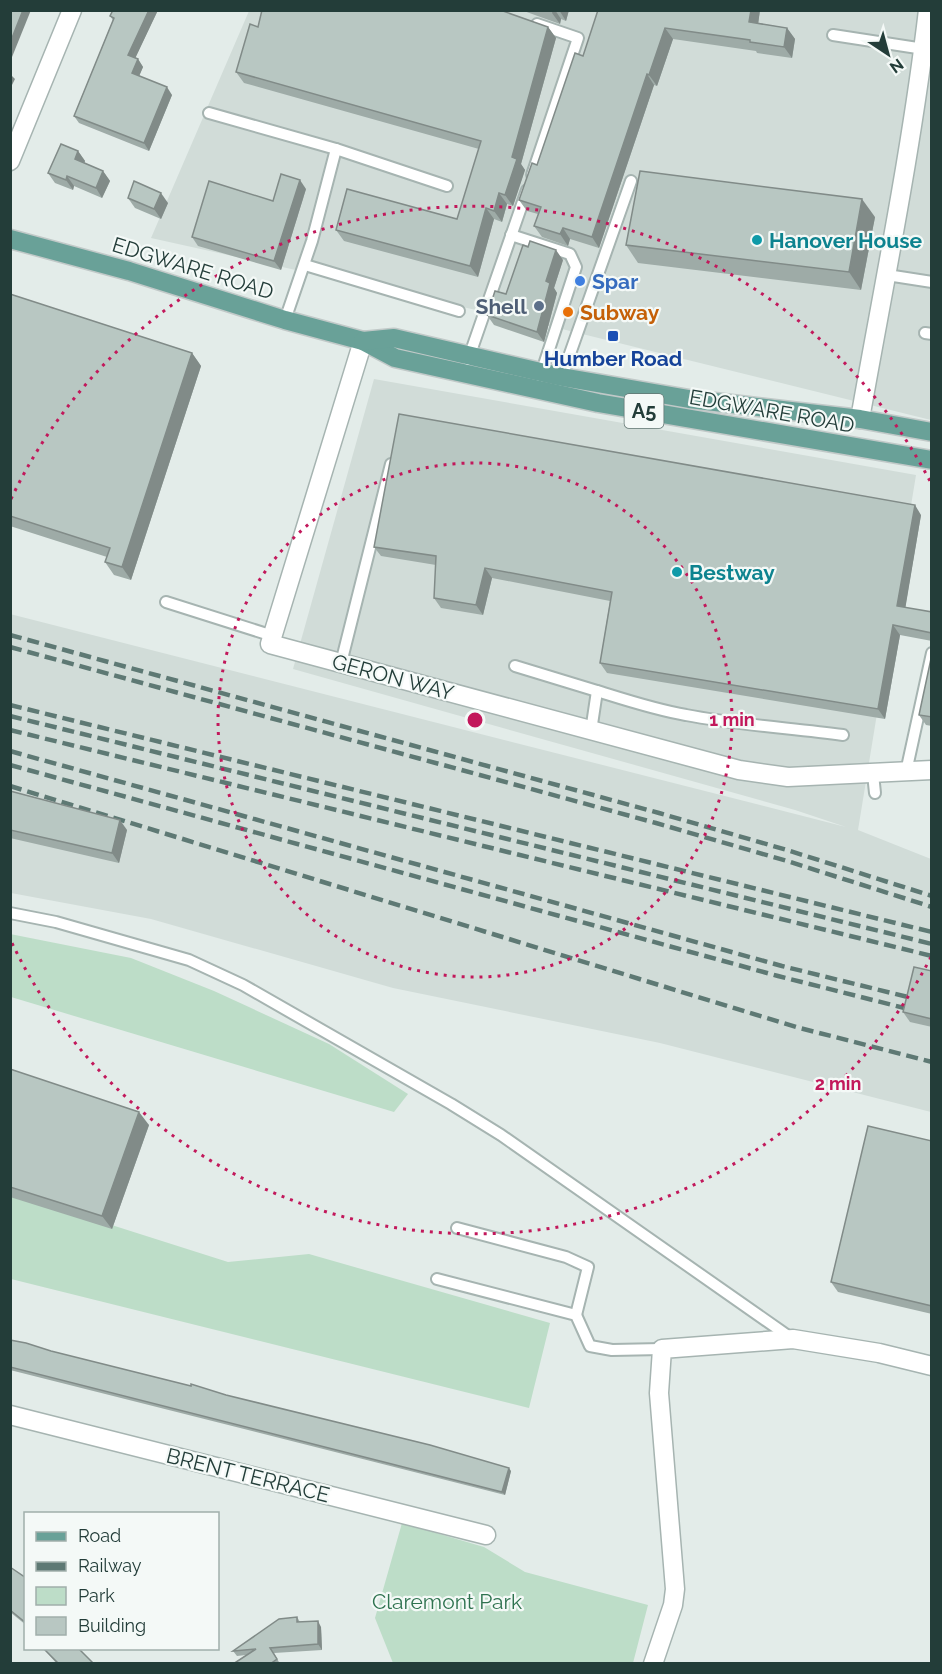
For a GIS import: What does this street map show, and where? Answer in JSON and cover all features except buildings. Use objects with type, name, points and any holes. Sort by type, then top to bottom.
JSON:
[{"type":"main road","name":"EDGWARE ROAD","points":[[10,239],[129,271],[363,342],[394,338],[466,364],[539,381],[860,419],[932,432]]},
{"type":"main road","name":"EDGWARE ROAD","points":[[559,385],[598,403],[932,460]]},
{"type":"main road","points":[[860,419],[932,427]]},
{"type":"street","points":[[10,161],[72,10]]},
{"type":"street","points":[[860,419],[926,59],[928,10]]},
{"type":"street","points":[[273,636],[363,342]]},
{"type":"street","name":"GERON WAY","points":[[273,636],[270,644],[739,770],[788,777],[932,770]]},
{"type":"street","points":[[654,1659],[673,1605],[675,1589],[659,1393],[662,1349],[793,1339],[879,1353],[932,1365]]},
{"type":"street","name":"BRENT TERRACE","points":[[10,1414],[486,1535]]},
{"type":"lane","points":[[466,364],[578,38],[527,21]]},
{"type":"lane","points":[[833,35],[926,59]]},
{"type":"lane","points":[[209,113],[336,149],[447,186]]},
{"type":"lane","points":[[285,320],[305,265],[336,149]]},
{"type":"lane","points":[[559,385],[631,181]]},
{"type":"lane","points":[[511,235],[570,254],[576,267],[539,381]]},
{"type":"lane","points":[[305,265],[459,311]]},
{"type":"lane","points":[[887,275],[932,282]]},
{"type":"lane","points":[[341,663],[392,457]]},
{"type":"lane","points":[[166,602],[273,636]]},
{"type":"lane","points":[[906,772],[932,653]]},
{"type":"lane","points":[[515,666],[684,715],[843,735]]},
{"type":"lane","points":[[591,730],[597,691]]},
{"type":"lane","points":[[873,774],[874,793]]},
{"type":"lane","points":[[10,913],[56,922],[189,960],[243,986],[451,1104],[501,1135],[793,1339]]},
{"type":"lane","points":[[457,1228],[566,1257],[588,1267],[576,1315],[590,1346],[612,1350],[662,1349]]},
{"type":"lane","points":[[437,1279],[576,1315]]},
{"type":"shaded area","points":[[249,11],[931,11],[931,420],[562,329],[151,238]]},
{"type":"shaded area","points":[[374,379],[916,475],[858,830],[931,859],[931,1112],[660,1043],[393,988],[151,919],[11,893],[10,614],[846,827],[795,810],[293,669]]},
{"type":"green space","points":[[10,934],[131,958],[214,991],[329,1044],[408,1094],[394,1112],[11,997]]},
{"type":"green space","points":[[11,1193],[228,1262],[309,1254],[550,1323],[529,1408],[11,1279]]},
{"type":"green space","name":"Claremont Park","points":[[402,1523],[484,1547],[525,1572],[648,1605],[633,1663],[393,1663],[375,1618]]},
{"type":"railway","points":[[10,635],[659,813],[787,850],[932,896]]},
{"type":"railway","points":[[10,647],[656,823],[932,907]]},
{"type":"railway","points":[[10,705],[932,932]]},
{"type":"railway","points":[[10,716],[932,944]]},
{"type":"railway","points":[[10,730],[932,956]]},
{"type":"railway","points":[[10,751],[782,966],[932,1003]]},
{"type":"railway","points":[[10,765],[778,976],[932,1015]]},
{"type":"railway","points":[[10,786],[796,1027],[932,1062]]},
{"type":"place","name":"Hanover House","points":[[757,240]]},
{"type":"place","name":"Spar","points":[[580,281]]},
{"type":"place","name":"Shell","points":[[539,306]]},
{"type":"place","name":"Subway","points":[[568,312]]},
{"type":"place","name":"Humber Road","points":[[613,336]]},
{"type":"place","name":"Bestway","points":[[677,572]]}]
